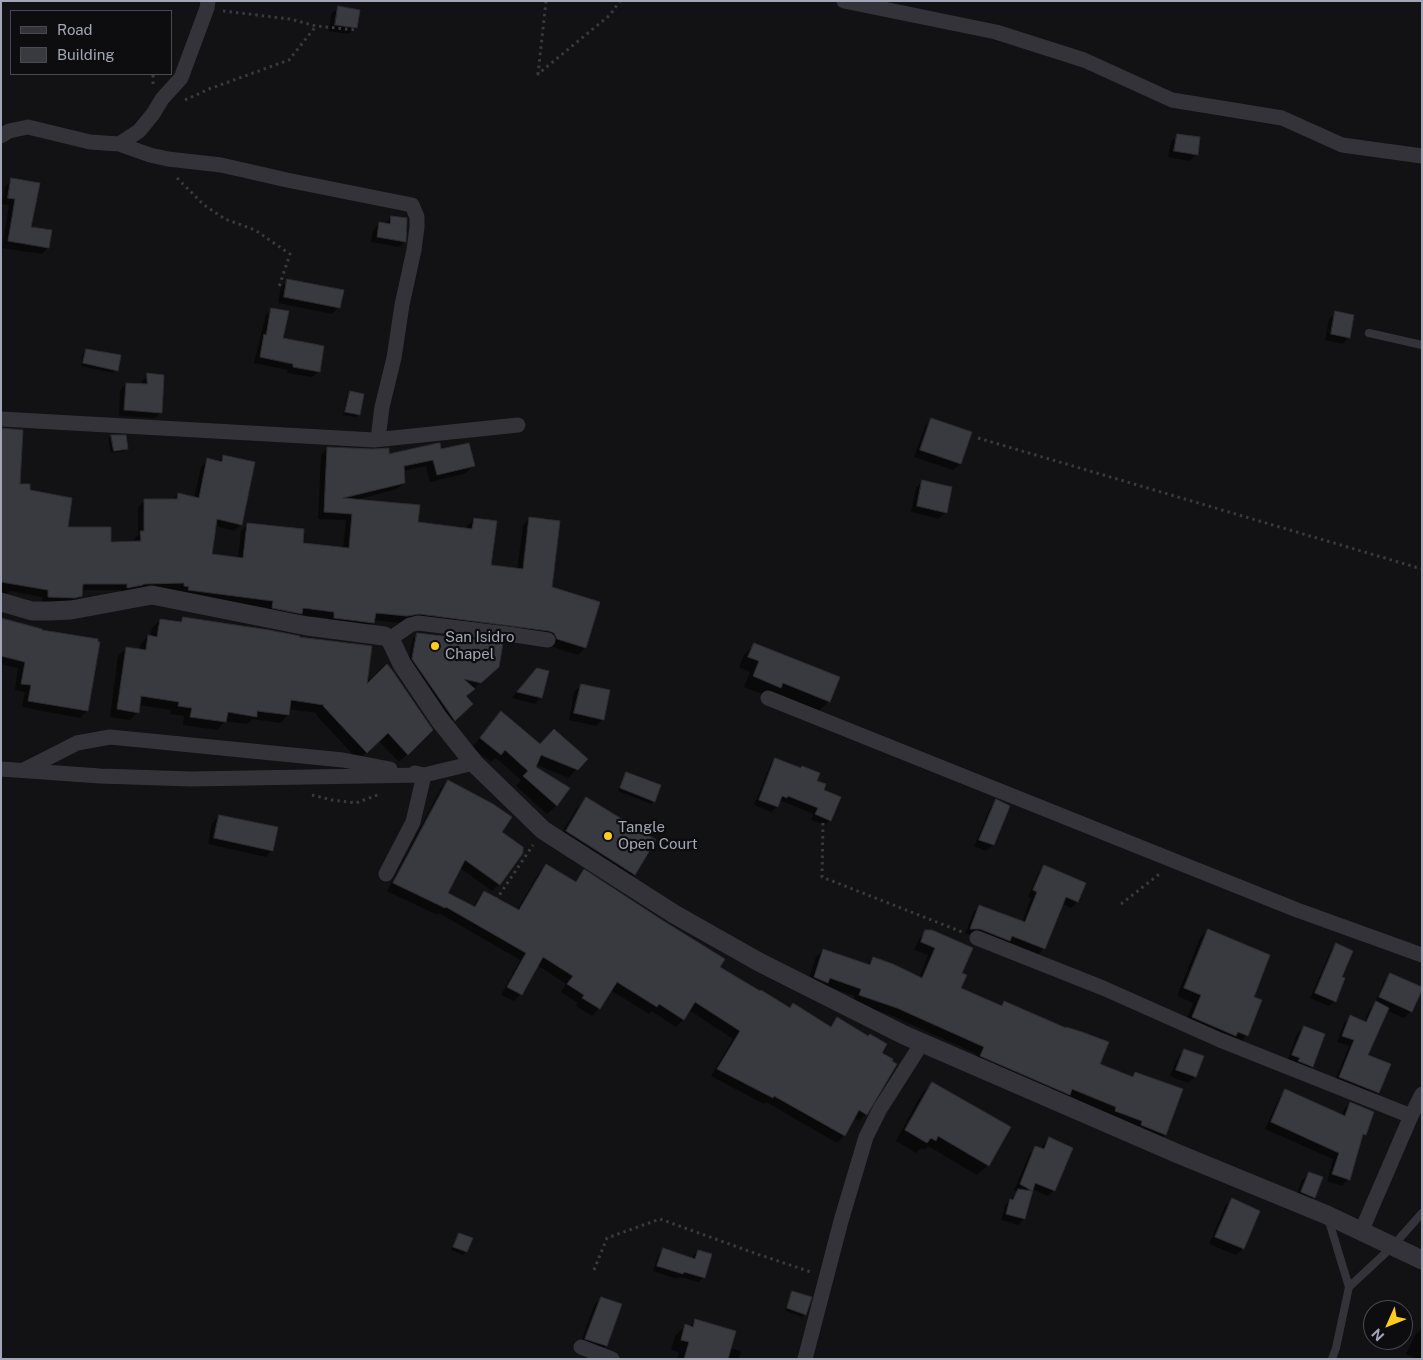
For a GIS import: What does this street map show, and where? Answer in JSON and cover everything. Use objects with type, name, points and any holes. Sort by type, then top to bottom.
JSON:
[{"type":"street","points":[[844,1],[996,32],[1084,60],[1172,100],[1282,118],[1342,145],[1422,156]]},
{"type":"street","points":[[119,144],[138,131],[181,78],[208,5]]},
{"type":"street","points":[[1,136],[9,131],[28,127],[90,142],[119,144],[168,159],[221,165],[412,205],[417,217],[414,250],[402,305],[394,358],[382,407],[378,436],[374,440]]},
{"type":"street","points":[[1,419],[374,440],[518,425]]},
{"type":"street","points":[[1,602],[32,611],[72,610],[152,595],[307,626],[384,636],[390,639],[402,664],[439,719],[474,763],[543,830],[674,914],[759,962],[922,1043],[1176,1153],[1327,1215],[1422,1260]]},
{"type":"street","points":[[390,639],[410,625],[418,623],[548,640]]},
{"type":"street","points":[[768,698],[1297,910],[1422,954]]},
{"type":"street","points":[[23,771],[77,743],[110,737],[343,760],[424,775]]},
{"type":"street","points":[[1,769],[100,776],[191,779],[424,775],[474,763]]},
{"type":"street","points":[[386,874],[413,822],[424,775]]},
{"type":"street","points":[[977,938],[1103,988],[1220,1040],[1411,1116]]},
{"type":"street","points":[[805,1359],[841,1221],[866,1137],[880,1109],[922,1043]]},
{"type":"street","points":[[1361,1232],[1422,1094]]},
{"type":"street","points":[[581,1347],[612,1359]]},
{"type":"lane","points":[[1369,333],[1422,345]]},
{"type":"lane","points":[[1349,1287],[1392,1247],[1422,1213]]},
{"type":"lane","points":[[1327,1215],[1349,1287],[1332,1359]]},
{"type":"path","points":[[546,1],[538,74],[610,15],[620,1]]},
{"type":"path","points":[[208,5],[290,19],[316,26],[356,30]]},
{"type":"path","points":[[153,114],[209,89],[289,60],[316,26]]},
{"type":"path","points":[[175,176],[204,205],[225,219],[254,230],[290,254],[279,287]]},
{"type":"path","points":[[978,438],[1422,569]]},
{"type":"path","points":[[823,823],[822,877],[977,938]]},
{"type":"path","points":[[496,900],[543,830]]},
{"type":"path","points":[[1121,904],[1177,861]]},
{"type":"path","points":[[594,1270],[607,1238],[660,1219],[757,1254],[826,1276]]},
{"type":"building","points":[[338,6],[360,10],[357,28],[335,25]]},
{"type":"building","points":[[1177,134],[1200,137],[1198,155],[1174,151]]},
{"type":"building","points":[[11,178],[40,183],[31,227],[52,230],[49,248],[8,241],[15,199],[8,198]]},
{"type":"building","points":[[391,216],[407,218],[406,242],[377,237],[379,222],[390,224]]},
{"type":"building","points":[[287,279],[344,290],[340,308],[284,297]]},
{"type":"building","points":[[271,308],[289,311],[283,338],[324,346],[320,372],[293,367],[293,364],[260,357]]},
{"type":"building","points":[[1335,311],[1354,315],[1350,338],[1331,334]]},
{"type":"building","points":[[86,349],[121,355],[118,371],[83,363]]},
{"type":"building","points":[[147,373],[164,375],[162,413],[124,410],[126,383],[147,384]]},
{"type":"building","points":[[350,391],[364,394],[360,415],[345,412]]},
{"type":"building","points":[[931,418],[972,432],[961,464],[920,450]]},
{"type":"building","points":[[1,428],[23,430],[20,484],[30,484],[30,490],[72,498],[68,527],[111,527],[111,542],[141,541],[140,531],[144,531],[144,499],[177,499],[178,493],[199,498],[207,458],[222,462],[223,455],[255,462],[242,525],[217,519],[212,554],[243,558],[247,523],[304,529],[303,543],[349,548],[352,514],[324,512],[327,447],[389,448],[389,454],[438,443],[440,443],[441,449],[469,443],[475,466],[437,475],[433,460],[404,466],[405,483],[343,498],[420,505],[418,522],[472,529],[474,518],[497,521],[491,565],[523,569],[529,517],[560,521],[552,587],[600,602],[586,648],[557,639],[554,633],[549,631],[419,614],[407,616],[376,613],[374,623],[334,618],[334,612],[303,608],[302,614],[272,608],[273,601],[188,590],[189,587],[184,586],[184,583],[143,584],[127,588],[127,584],[83,584],[82,596],[75,598],[48,597],[48,590],[1,582]]},
{"type":"building","points":[[111,435],[126,435],[128,449],[114,451]]},
{"type":"building","points":[[922,480],[952,487],[947,513],[917,506]]},
{"type":"building","points":[[183,617],[269,630],[299,637],[372,646],[367,684],[387,664],[433,730],[408,755],[388,733],[367,753],[324,705],[291,700],[289,715],[257,711],[257,717],[228,712],[226,722],[190,717],[192,708],[178,706],[179,702],[141,696],[139,713],[117,709],[126,647],[146,650],[148,635],[157,637],[160,619],[181,622]]},
{"type":"building","points":[[1,618],[42,630],[98,639],[98,642],[100,642],[88,711],[28,701],[31,685],[21,684],[25,662],[1,656]]},
{"type":"building","points":[[417,633],[503,643],[499,667],[481,683],[464,679],[475,689],[466,696],[473,704],[455,721],[412,659]]},
{"type":"building","points":[[754,643],[840,677],[830,702],[783,683],[781,688],[753,676],[759,661],[748,657]]},
{"type":"building","points":[[537,668],[549,671],[542,698],[517,692]]},
{"type":"building","points":[[581,684],[610,690],[604,720],[574,713]]},
{"type":"building","points":[[501,711],[540,744],[554,729],[588,759],[578,770],[541,755],[536,767],[570,788],[557,806],[523,776],[528,771],[505,750],[501,755],[480,738]]},
{"type":"building","points":[[775,758],[820,773],[817,781],[826,784],[824,790],[841,797],[831,821],[815,814],[818,808],[788,796],[787,798],[782,796],[778,807],[759,800]]},
{"type":"building","points":[[626,772],[661,785],[655,802],[620,788]]},
{"type":"building","points":[[448,780],[493,804],[512,817],[502,832],[523,847],[523,853],[500,885],[465,860],[448,893],[475,907],[484,891],[519,910],[546,864],[576,882],[584,869],[725,959],[720,967],[760,991],[790,1008],[793,1003],[831,1027],[837,1017],[868,1036],[870,1034],[887,1044],[882,1053],[893,1059],[892,1061],[897,1064],[867,1115],[859,1110],[845,1136],[774,1096],[773,1098],[717,1069],[740,1031],[695,1002],[684,1020],[659,1004],[657,1007],[617,982],[600,1009],[582,998],[584,995],[567,984],[573,976],[543,957],[522,995],[507,987],[526,953],[446,907],[393,883]]},
{"type":"building","name":"Tangle Open Court","points":[[586,797],[656,840],[635,875],[566,831]]},
{"type":"building","points":[[996,799],[1010,806],[994,845],[979,840]]},
{"type":"building","points":[[219,815],[278,827],[273,851],[214,838]]},
{"type":"building","points":[[1044,865],[1086,883],[1078,902],[1066,897],[1045,949],[1012,936],[1010,941],[980,929],[970,929],[979,905],[1025,922],[1037,892],[1033,890]]},
{"type":"building","points":[[1208,929],[1270,955],[1254,997],[1262,1000],[1248,1036],[1238,1032],[1236,1036],[1192,1017],[1201,995],[1184,988]]},
{"type":"building","points":[[925,930],[932,930],[973,948],[962,973],[967,975],[961,988],[1002,1006],[1004,1001],[1066,1028],[1109,1042],[1100,1064],[1133,1077],[1135,1072],[1183,1089],[1166,1135],[1141,1125],[1142,1121],[1115,1111],[1116,1107],[1072,1089],[1070,1095],[980,1056],[984,1047],[897,1008],[859,995],[861,989],[830,978],[828,983],[814,977],[823,949],[870,965],[873,957],[922,978],[935,948],[921,942]]},
{"type":"building","points":[[1336,943],[1353,951],[1342,977],[1345,978],[1336,1002],[1315,993]]},
{"type":"building","points":[[1390,973],[1422,987],[1412,1012],[1379,997]]},
{"type":"building","points":[[1376,1001],[1389,1008],[1368,1055],[1391,1064],[1379,1093],[1339,1077],[1354,1040],[1342,1036],[1350,1015],[1366,1022]]},
{"type":"building","points":[[1304,1026],[1325,1034],[1313,1067],[1298,1061],[1300,1058],[1292,1055]]},
{"type":"building","points":[[1184,1049],[1204,1056],[1196,1077],[1176,1070]]},
{"type":"building","points":[[932,1082],[1011,1127],[989,1166],[938,1136],[936,1141],[931,1138],[927,1143],[905,1130]]},
{"type":"building","points":[[1285,1089],[1345,1116],[1350,1102],[1374,1112],[1366,1135],[1363,1134],[1350,1180],[1332,1174],[1339,1153],[1271,1122]]},
{"type":"building","points":[[1049,1137],[1073,1148],[1055,1191],[1035,1183],[1025,1219],[1006,1214],[1010,1199],[1013,1200],[1018,1189],[1032,1191],[1020,1184],[1035,1146],[1044,1149]]},
{"type":"building","points":[[1309,1172],[1323,1177],[1315,1198],[1301,1192]]},
{"type":"building","points":[[1232,1198],[1260,1211],[1244,1249],[1215,1237]]},
{"type":"building","points":[[459,1233],[473,1238],[467,1252],[453,1247]]},
{"type":"building","points":[[663,1248],[695,1259],[698,1250],[712,1254],[705,1278],[657,1266]]},
{"type":"building","points":[[792,1291],[812,1297],[806,1315],[787,1308]]},
{"type":"building","points":[[601,1297],[622,1304],[607,1346],[585,1339]]},
{"type":"building","points":[[695,1319],[736,1331],[728,1359],[684,1359],[689,1342],[681,1340],[685,1324],[693,1327]]},
{"type":"place","name":"San Isidro Chapel","points":[[435,646]]},
{"type":"place","name":"Tangle Open Court","points":[[608,836]]}]
